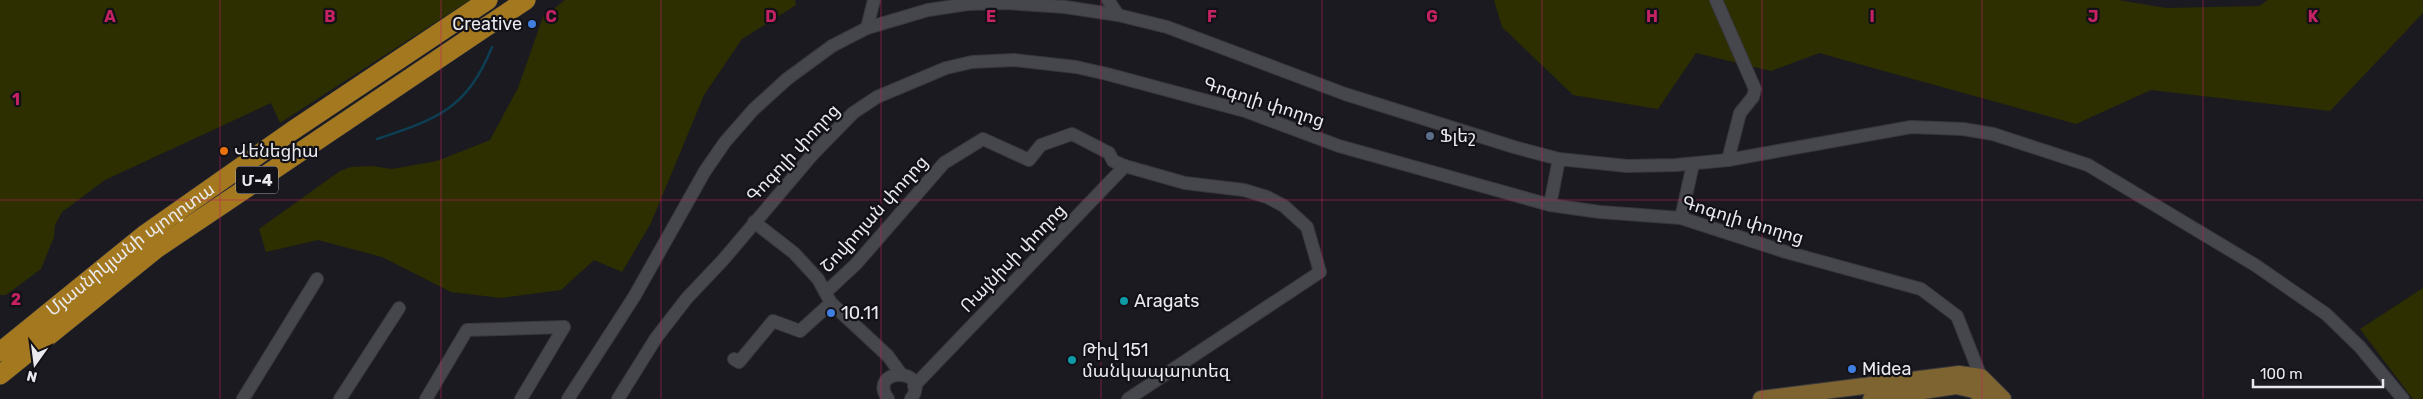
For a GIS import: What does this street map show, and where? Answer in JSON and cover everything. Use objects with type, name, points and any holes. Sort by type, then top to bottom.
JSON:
[{"type":"highway","name":"Մյասնիկյանի պողոտա","points":[[0,352],[144,235],[292,131],[488,0]]},
{"type":"highway","name":"Մյասնիկյանի պողոտա","points":[[0,375],[156,249],[526,0]]},
{"type":"main road","points":[[1761,399],[1948,374],[1971,374],[1980,389]]},
{"type":"main road","points":[[1871,399],[1945,387],[1980,389],[2003,399]]},
{"type":"street","points":[[867,28],[874,0]]},
{"type":"street","points":[[1108,0],[1118,15]]},
{"type":"street","points":[[1716,0],[1755,89],[1753,97],[1740,113],[1728,160]]},
{"type":"street","points":[[568,399],[612,333],[705,171],[725,142],[753,110],[808,61],[867,28],[928,10],[968,4],[1036,4],[1118,15],[1189,34],[1345,94],[1507,145],[1559,159],[1627,166],[1693,164],[1728,160],[1911,127],[1962,129],[1992,134],[2080,162],[2255,265],[2326,314],[2366,353],[2403,399]]},
{"type":"street","name":"Գոգոլի փողոց","points":[[618,399],[656,338],[812,154],[853,113],[877,97],[946,68],[972,62],[1014,60],[1076,67],[1107,74],[1240,110],[1339,146],[1550,205],[1600,212],[1681,218],[1786,252],[1921,289],[1956,316],[1980,389]]},
{"type":"street","name":"Շովրոյան փողոց","points":[[828,297],[944,163],[983,139],[1029,160],[1041,145],[1072,134],[1108,153],[1113,161],[1125,166],[1186,183],[1244,190],[1267,197],[1284,206],[1307,227],[1320,272],[1128,399]]},
{"type":"street","points":[[1550,205],[1559,159]]},
{"type":"street","points":[[1681,218],[1693,164]]},
{"type":"street","name":"Ռայնիսի փողոց","points":[[909,386],[926,374],[1125,166]]},
{"type":"street","points":[[754,222],[794,253],[818,279],[828,297],[891,361],[909,386]]},
{"type":"street","points":[[243,399],[317,280]]},
{"type":"street","points":[[734,359],[739,362],[773,322],[800,332],[828,297]]},
{"type":"street","points":[[340,399],[399,308]]},
{"type":"street","points":[[426,399],[467,330],[564,327],[521,399]]},
{"type":"street","points":[[884,396],[886,382],[909,386]]},
{"type":"shaded area","points":[[0,0],[470,0],[280,123],[271,103],[105,180],[62,212],[55,225],[54,237],[41,269],[6,295],[0,295]]},
{"type":"shaded area","points":[[565,0],[795,0],[796,5],[742,39],[704,95],[651,223],[622,272],[594,260],[561,290],[501,298],[451,292],[382,257],[318,240],[266,252],[259,229],[340,171],[351,167],[372,166],[392,169],[437,161],[490,140],[518,88],[543,17]]},
{"type":"shaded area","points":[[1494,0],[2118,0],[2166,8],[2259,6],[2268,0],[2423,0],[2423,13],[2330,111],[2151,90],[2076,124],[1819,53],[1771,71],[1696,53],[1658,109],[1573,95],[1502,27]]},
{"type":"shaded area","points":[[2423,288],[2423,399],[2413,399],[2360,329]]},
{"type":"waterway","points":[[377,139],[417,125],[448,109],[472,85],[492,47]]},
{"type":"place","name":"Creative","points":[[532,24]]},
{"type":"place","name":"Ֆլեշ","points":[[1430,136]]},
{"type":"place","name":"Վենեցիա","points":[[224,151]]},
{"type":"place","name":"Aragats","points":[[1124,301]]},
{"type":"place","name":"10.11","points":[[831,313]]},
{"type":"place","name":"Թիվ 151 մանկապարտեզ","points":[[1072,360]]},
{"type":"place","name":"Midea","points":[[1852,369]]}]
